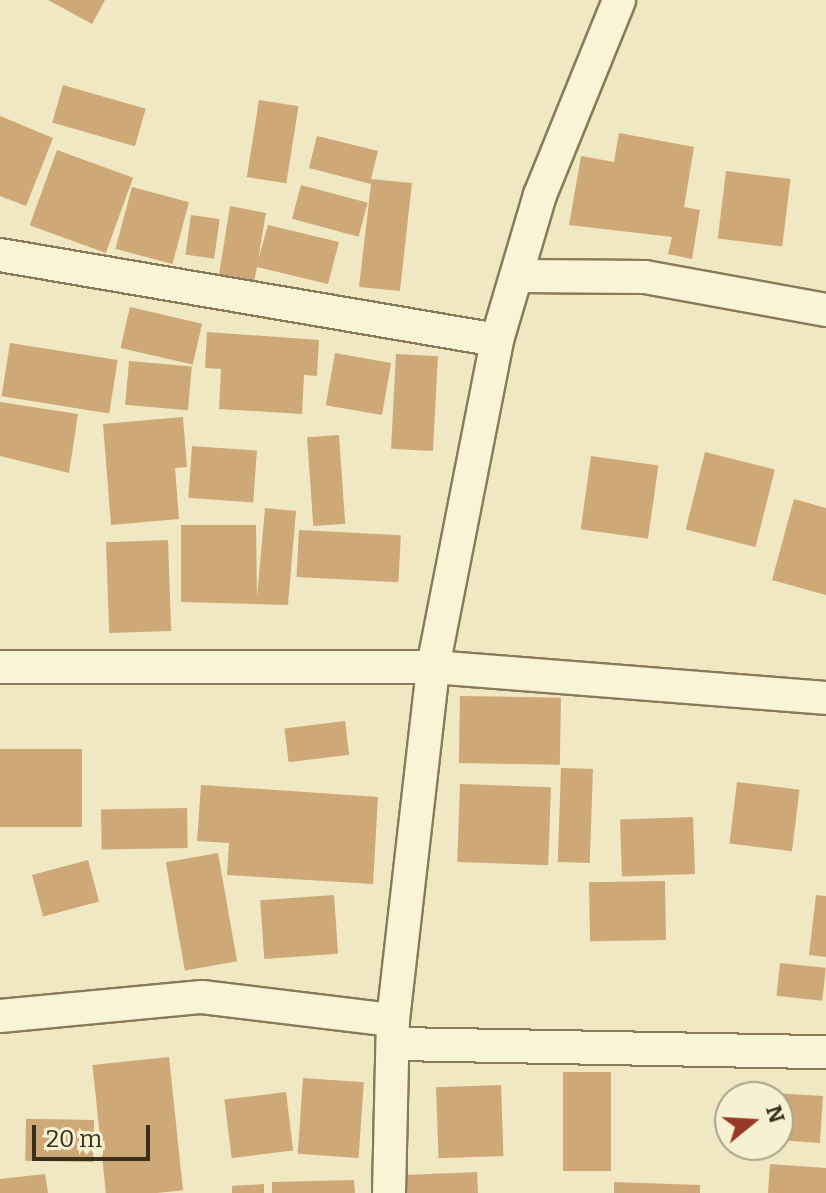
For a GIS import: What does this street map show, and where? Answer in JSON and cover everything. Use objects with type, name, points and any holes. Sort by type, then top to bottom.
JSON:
[{"type":"street","points":[[389,1193],[395,1032],[433,667],[497,340],[520,276],[540,195],[619,0]]},
{"type":"street","points":[[0,255],[497,340]]},
{"type":"street","points":[[520,276],[645,277],[826,310]]},
{"type":"street","points":[[0,667],[433,667],[826,698]]},
{"type":"street","points":[[0,1016],[202,997],[395,1032],[826,1052]]},
{"type":"building","points":[[48,0],[105,0],[92,24]]},
{"type":"building","points":[[63,85],[146,109],[135,146],[52,122]]},
{"type":"building","points":[[259,100],[299,106],[286,183],[247,177]]},
{"type":"building","points":[[0,116],[53,138],[26,206],[0,196]]},
{"type":"building","points":[[619,133],[694,147],[684,207],[700,210],[692,259],[668,254],[672,237],[569,225],[581,156],[614,162]]},
{"type":"building","points":[[317,136],[378,151],[371,179],[412,183],[400,291],[359,287],[371,184],[309,168]]},
{"type":"building","points":[[57,150],[133,178],[106,253],[30,225]]},
{"type":"building","points":[[726,171],[791,179],[782,246],[718,238]]},
{"type":"building","points":[[301,185],[368,203],[359,237],[292,219]]},
{"type":"building","points":[[132,187],[189,202],[172,264],[115,249]]},
{"type":"building","points":[[230,206],[266,213],[258,260],[268,225],[339,242],[328,284],[257,267],[253,287],[218,281]]},
{"type":"building","points":[[191,215],[220,219],[214,259],[185,255]]},
{"type":"building","points":[[130,307],[202,324],[193,365],[121,348]]},
{"type":"building","points":[[207,332],[319,340],[317,376],[304,375],[302,414],[219,409],[221,369],[205,368]]},
{"type":"building","points":[[10,343],[118,360],[109,413],[2,396]]},
{"type":"building","points":[[335,353],[391,363],[382,415],[326,405]]},
{"type":"building","points":[[396,354],[438,356],[433,451],[391,449]]},
{"type":"building","points":[[129,361],[192,366],[188,410],[125,405]]},
{"type":"building","points":[[0,402],[78,414],[69,473],[0,456]]},
{"type":"building","points":[[183,417],[187,467],[175,468],[179,519],[111,525],[103,424]]},
{"type":"building","points":[[339,435],[345,524],[313,526],[307,437]]},
{"type":"building","points":[[192,446],[257,451],[253,502],[188,498]]},
{"type":"building","points":[[705,452],[775,469],[756,547],[686,530]]},
{"type":"building","points":[[591,456],[658,465],[648,539],[581,529]]},
{"type":"building","points":[[794,499],[826,508],[826,595],[772,580]]},
{"type":"building","points":[[265,508],[296,511],[288,605],[181,602],[181,525],[256,525],[257,597]]},
{"type":"building","points":[[299,530],[401,535],[398,582],[297,577]]},
{"type":"building","points":[[168,540],[171,631],[109,633],[106,542]]},
{"type":"building","points":[[460,696],[561,698],[560,765],[459,763]]},
{"type":"building","points":[[345,721],[349,755],[289,762],[284,728]]},
{"type":"building","points":[[0,749],[82,749],[82,827],[0,827]]},
{"type":"building","points":[[561,768],[593,769],[590,863],[558,862]]},
{"type":"building","points":[[737,782],[800,790],[792,851],[729,844]]},
{"type":"building","points":[[460,784],[551,787],[548,865],[457,862]]},
{"type":"building","points":[[201,785],[378,797],[373,884],[227,875],[229,843],[197,841]]},
{"type":"building","points":[[187,808],[188,848],[102,849],[101,810]]},
{"type":"building","points":[[693,817],[695,874],[622,877],[620,820]]},
{"type":"building","points":[[218,853],[237,961],[185,971],[166,862]]},
{"type":"building","points":[[88,860],[99,902],[43,917],[32,875]]},
{"type":"building","points":[[665,881],[666,940],[590,941],[589,882]]},
{"type":"building","points":[[334,895],[338,954],[264,959],[260,900]]},
{"type":"building","points":[[816,895],[826,896],[826,957],[809,955]]},
{"type":"building","points":[[780,963],[826,968],[822,1001],[777,996]]},
{"type":"building","points":[[169,1057],[183,1190],[106,1193],[92,1065]]},
{"type":"building","points":[[563,1072],[611,1072],[611,1171],[563,1171]]},
{"type":"building","points":[[303,1078],[364,1082],[359,1158],[298,1154]]},
{"type":"building","points":[[501,1085],[503,1156],[439,1158],[436,1087]]},
{"type":"building","points":[[286,1092],[293,1151],[232,1158],[224,1100]]},
{"type":"building","points":[[794,1094],[823,1096],[820,1143],[794,1141]]},
{"type":"building","points":[[26,1119],[94,1120],[93,1162],[25,1161]]},
{"type":"building","points":[[770,1164],[826,1168],[826,1193],[768,1193]]},
{"type":"building","points":[[477,1172],[478,1193],[405,1193],[404,1175]]},
{"type":"building","points":[[45,1174],[48,1193],[0,1193],[0,1179]]},
{"type":"building","points":[[354,1180],[355,1193],[272,1193],[272,1182]]},
{"type":"building","points":[[614,1182],[700,1185],[700,1193],[614,1193]]},
{"type":"building","points":[[264,1184],[264,1193],[232,1193],[232,1186]]}]
